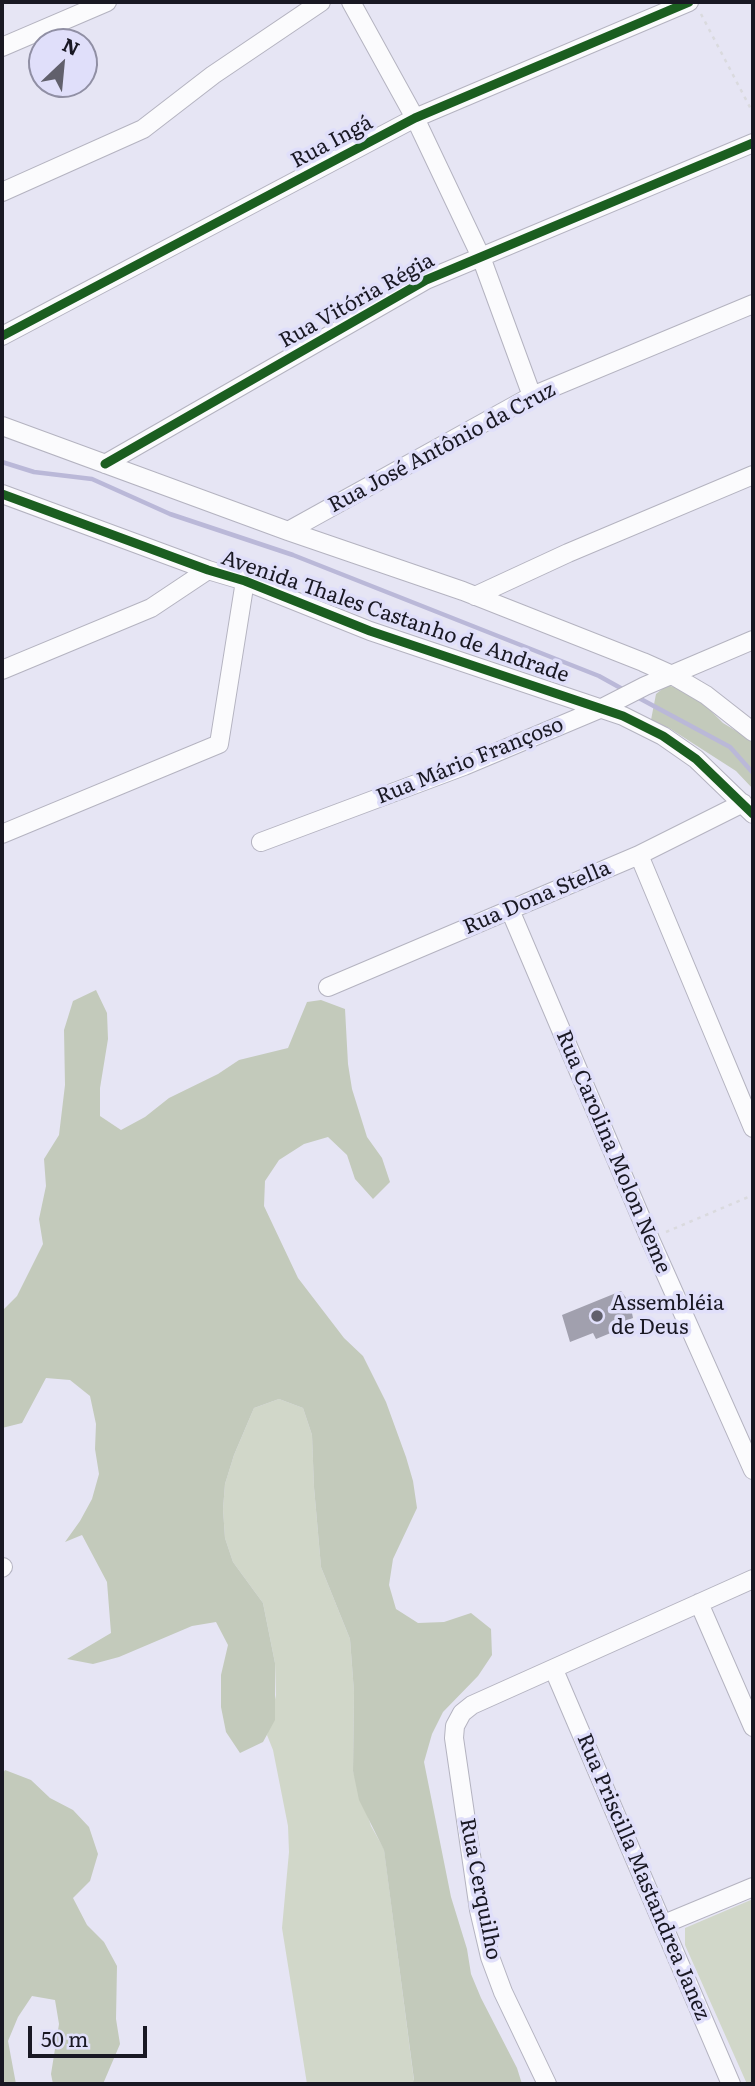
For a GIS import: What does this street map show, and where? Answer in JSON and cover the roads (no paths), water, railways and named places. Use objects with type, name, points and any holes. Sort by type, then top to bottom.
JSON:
[{"type":"street","points":[[2,47],[107,2]]},
{"type":"street","points":[[2,192],[143,129],[213,75],[321,2]]},
{"type":"street","points":[[351,2],[415,118],[481,257],[532,396]]},
{"type":"street","name":"Rua Ingá","points":[[2,336],[415,118],[695,8]]},
{"type":"street","name":"Rua Vitória Régia","points":[[105,464],[426,279],[753,143]]},
{"type":"street","name":"Rua José Antônio da Cruz","points":[[288,531],[532,396],[753,304]]},
{"type":"street","name":"Avenida Thales Castanho de Andrade","points":[[2,426],[475,596],[672,675],[706,695],[753,732]]},
{"type":"street","points":[[475,596],[568,553],[753,475]]},
{"type":"street","name":"Avenida Thales Castanho de Andrade","points":[[2,494],[208,570],[245,581],[370,631],[623,716],[663,736],[696,759],[748,808]]},
{"type":"street","points":[[2,670],[151,608],[208,570]]},
{"type":"street","points":[[2,834],[219,744],[245,581]]},
{"type":"street","name":"Rua Mário Françoso","points":[[261,842],[464,766],[753,640]]},
{"type":"street","name":"Rua Dona Stella","points":[[328,987],[748,808]]},
{"type":"street","points":[[639,855],[753,1128]]},
{"type":"street","name":"Rua Carolina Molon Neme","points":[[510,910],[650,1239],[753,1470]]},
{"type":"street","points":[[554,1670],[753,1579]]},
{"type":"street","points":[[699,1603],[753,1727]]},
{"type":"street","name":"Rua Cerquilho","points":[[547,2084],[503,1992],[490,1957],[479,1910],[454,1738],[455,1726],[462,1713],[472,1705],[554,1670]]},
{"type":"street","name":"Rua Priscilla Mastandrea Janez","points":[[554,1670],[731,2084]]},
{"type":"street","points":[[664,1924],[753,1887]]},
{"type":"waterway","points":[[2,462],[34,472],[92,479],[170,514],[293,555],[599,676],[626,691]]},
{"type":"waterway","points":[[637,697],[730,747],[753,773]]},
{"type":"place","name":"Assembléia de Deus","points":[[597,1316]]}]
